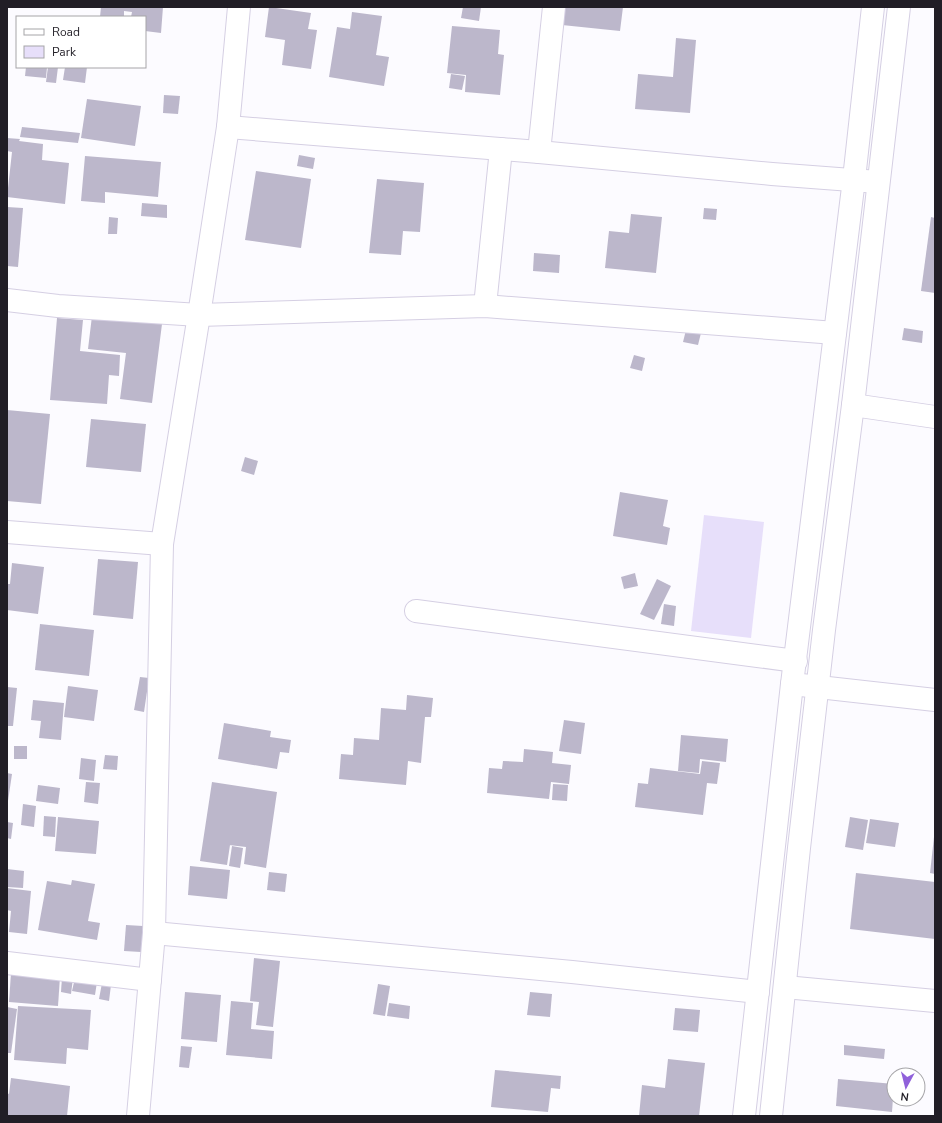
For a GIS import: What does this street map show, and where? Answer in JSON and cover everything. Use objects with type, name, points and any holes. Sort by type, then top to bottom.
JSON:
[{"type":"street","points":[[138,1116],[154,933],[162,544],[228,127],[239,7]]},
{"type":"street","points":[[539,152],[554,7]]},
{"type":"street","points":[[744,1116],[792,684],[854,179],[873,7]]},
{"type":"street","points":[[771,1116],[817,686],[899,7]]},
{"type":"street","points":[[228,127],[539,152],[772,174],[878,182]]},
{"type":"street","points":[[485,306],[501,149]]},
{"type":"street","points":[[7,300],[58,306],[199,315],[485,306],[835,333]]},
{"type":"street","points":[[852,405],[935,417]]},
{"type":"street","points":[[7,532],[162,544]]},
{"type":"street","points":[[416,611],[796,661]]},
{"type":"street","points":[[792,684],[935,700]]},
{"type":"street","points":[[154,933],[572,972],[758,992]]},
{"type":"street","points":[[7,963],[150,980]]},
{"type":"street","points":[[785,987],[935,1001]]},
{"type":"green space","points":[[704,515],[764,522],[751,638],[691,631]]},
{"type":"building","points":[[101,7],[163,7],[161,33],[146,31],[146,16],[131,16],[132,12],[124,11],[124,16],[100,16]]},
{"type":"building","points":[[269,7],[311,13],[308,29],[317,30],[311,69],[282,65],[285,40],[265,37]]},
{"type":"building","points":[[463,7],[481,7],[479,21],[461,18]]},
{"type":"building","points":[[564,7],[623,7],[620,31],[562,25]]},
{"type":"building","points":[[352,12],[382,16],[376,55],[389,57],[384,86],[329,77],[337,27],[350,29]]},
{"type":"building","points":[[452,26],[500,30],[498,54],[504,55],[500,95],[465,92],[466,75],[447,73]]},
{"type":"building","points":[[676,38],[696,40],[690,113],[635,109],[638,74],[673,77]]},
{"type":"building","points":[[26,68],[47,68],[46,78],[25,76]]},
{"type":"building","points":[[48,68],[58,68],[56,83],[46,82]]},
{"type":"building","points":[[65,68],[87,68],[85,83],[63,80]]},
{"type":"building","points":[[451,74],[465,76],[462,90],[449,88]]},
{"type":"building","points":[[164,95],[180,96],[178,114],[163,113]]},
{"type":"building","points":[[87,99],[141,106],[135,146],[81,138]]},
{"type":"building","points":[[22,127],[80,133],[78,143],[20,137]]},
{"type":"building","points":[[7,138],[43,144],[42,160],[69,163],[65,204],[7,197],[12,152],[7,151]]},
{"type":"building","points":[[299,155],[315,158],[313,169],[297,166]]},
{"type":"building","points":[[85,156],[161,162],[158,197],[105,192],[105,203],[81,201]]},
{"type":"building","points":[[256,171],[311,179],[301,248],[245,240]]},
{"type":"building","points":[[377,179],[424,183],[420,232],[403,231],[401,255],[369,253]]},
{"type":"building","points":[[142,203],[167,205],[167,218],[141,216]]},
{"type":"building","points":[[7,207],[23,208],[18,267],[7,266]]},
{"type":"building","points":[[704,208],[717,209],[716,220],[703,219]]},
{"type":"building","points":[[631,214],[662,217],[656,273],[605,268],[609,231],[629,233]]},
{"type":"building","points":[[109,217],[118,218],[117,234],[108,234]]},
{"type":"building","points":[[931,217],[935,218],[935,293],[921,291]]},
{"type":"building","points":[[534,253],[560,255],[559,273],[533,271]]},
{"type":"building","points":[[92,316],[162,324],[152,403],[120,399],[126,353],[88,349]]},
{"type":"building","points":[[57,318],[83,320],[80,351],[120,355],[119,376],[109,375],[107,404],[50,400]]},
{"type":"building","points":[[904,328],[923,331],[922,343],[902,340]]},
{"type":"building","points":[[686,330],[701,333],[698,345],[683,342]]},
{"type":"building","points":[[634,355],[645,358],[642,371],[630,368]]},
{"type":"building","points":[[7,410],[50,414],[41,504],[7,501]]},
{"type":"building","points":[[91,419],[146,424],[141,472],[86,467]]},
{"type":"building","points":[[245,457],[258,461],[254,475],[241,471]]},
{"type":"building","points":[[620,492],[668,500],[663,526],[670,528],[667,545],[613,536]]},
{"type":"building","points":[[98,559],[138,562],[133,619],[93,615]]},
{"type":"building","points":[[12,563],[44,567],[38,614],[7,610],[7,584],[10,584]]},
{"type":"building","points":[[635,573],[638,586],[624,589],[621,577]]},
{"type":"building","points":[[657,579],[671,586],[654,620],[640,614]]},
{"type":"building","points":[[664,604],[676,606],[674,626],[661,624]]},
{"type":"building","points":[[40,624],[94,630],[89,676],[35,670]]},
{"type":"building","points":[[140,677],[149,678],[144,712],[134,710]]},
{"type":"building","points":[[68,686],[98,690],[94,721],[64,717]]},
{"type":"building","points":[[7,687],[17,688],[13,726],[7,726]]},
{"type":"building","points":[[407,695],[433,698],[431,717],[425,717],[421,763],[408,761],[406,785],[339,779],[341,754],[353,755],[354,738],[379,740],[381,708],[406,710]]},
{"type":"building","points":[[33,700],[64,703],[61,740],[39,738],[41,721],[31,720]]},
{"type":"building","points":[[564,720],[585,723],[581,754],[559,751]]},
{"type":"building","points":[[224,723],[271,731],[270,737],[291,740],[289,753],[280,752],[277,769],[218,759]]},
{"type":"building","points":[[681,735],[728,739],[726,762],[700,759],[699,773],[678,771]]},
{"type":"building","points":[[14,746],[27,746],[27,759],[14,759]]},
{"type":"building","points":[[524,749],[553,752],[552,763],[571,765],[569,784],[551,782],[549,799],[487,793],[489,768],[502,769],[503,761],[523,762]]},
{"type":"building","points":[[105,755],[118,756],[117,770],[103,769]]},
{"type":"building","points":[[81,758],[96,760],[94,781],[79,779]]},
{"type":"building","points":[[702,761],[720,763],[717,784],[707,783],[703,815],[635,807],[638,783],[648,784],[650,768],[700,774]]},
{"type":"building","points":[[7,773],[12,774],[8,801],[7,801]]},
{"type":"building","points":[[86,782],[100,783],[98,804],[84,802]]},
{"type":"building","points":[[212,782],[277,792],[266,868],[244,864],[246,847],[230,845],[227,865],[200,861]]},
{"type":"building","points":[[553,784],[568,785],[567,801],[552,800]]},
{"type":"building","points":[[38,785],[60,788],[58,804],[36,801]]},
{"type":"building","points":[[23,804],[36,806],[34,827],[21,825]]},
{"type":"building","points":[[44,816],[56,817],[55,837],[43,836]]},
{"type":"building","points":[[58,817],[99,821],[96,854],[55,851]]},
{"type":"building","points":[[850,817],[868,820],[863,850],[845,847]]},
{"type":"building","points":[[870,819],[899,823],[895,847],[866,843]]},
{"type":"building","points":[[7,822],[13,823],[11,839],[7,838]]},
{"type":"building","points":[[935,837],[935,874],[930,873]]},
{"type":"building","points":[[232,846],[243,848],[240,868],[229,866]]},
{"type":"building","points":[[190,866],[230,870],[227,899],[188,895]]},
{"type":"building","points":[[7,869],[24,871],[23,888],[7,887]]},
{"type":"building","points":[[269,872],[287,874],[285,892],[267,890]]},
{"type":"building","points":[[856,873],[935,882],[935,939],[850,929]]},
{"type":"building","points":[[72,880],[95,884],[88,921],[100,923],[97,940],[38,930],[47,881],[71,885]]},
{"type":"building","points":[[7,888],[31,891],[27,934],[9,932],[11,911],[7,910]]},
{"type":"building","points":[[126,925],[143,926],[141,952],[124,951]]},
{"type":"building","points":[[254,958],[280,961],[273,1027],[256,1025],[259,1002],[250,1001]]},
{"type":"building","points":[[11,973],[60,977],[58,1006],[9,1002]]},
{"type":"building","points":[[62,977],[73,978],[71,994],[61,992]]},
{"type":"building","points":[[75,978],[97,982],[95,995],[72,991]]},
{"type":"building","points":[[102,983],[111,985],[109,1001],[99,999]]},
{"type":"building","points":[[378,984],[390,986],[385,1016],[373,1014]]},
{"type":"building","points":[[185,992],[221,995],[217,1042],[181,1039]]},
{"type":"building","points":[[530,992],[552,994],[550,1017],[527,1015]]},
{"type":"building","points":[[231,1001],[253,1003],[251,1029],[274,1031],[272,1059],[226,1055]]},
{"type":"building","points":[[389,1003],[410,1006],[409,1019],[387,1016]]},
{"type":"building","points":[[18,1006],[91,1010],[88,1050],[67,1048],[66,1064],[14,1060]]},
{"type":"building","points":[[7,1007],[17,1009],[11,1053],[7,1053]]},
{"type":"building","points":[[675,1008],[700,1010],[698,1032],[673,1030]]},
{"type":"building","points":[[844,1045],[885,1049],[884,1059],[844,1055]]},
{"type":"building","points":[[181,1046],[192,1047],[189,1068],[179,1067]]},
{"type":"building","points":[[668,1059],[705,1063],[699,1116],[639,1116],[642,1085],[665,1088]]},
{"type":"building","points":[[495,1070],[561,1076],[560,1089],[551,1088],[548,1112],[491,1107]]},
{"type":"building","points":[[11,1078],[70,1086],[67,1116],[7,1116],[7,1093],[9,1094]]},
{"type":"building","points":[[838,1079],[886,1083],[886,1107],[892,1107],[892,1112],[836,1106]]}]
